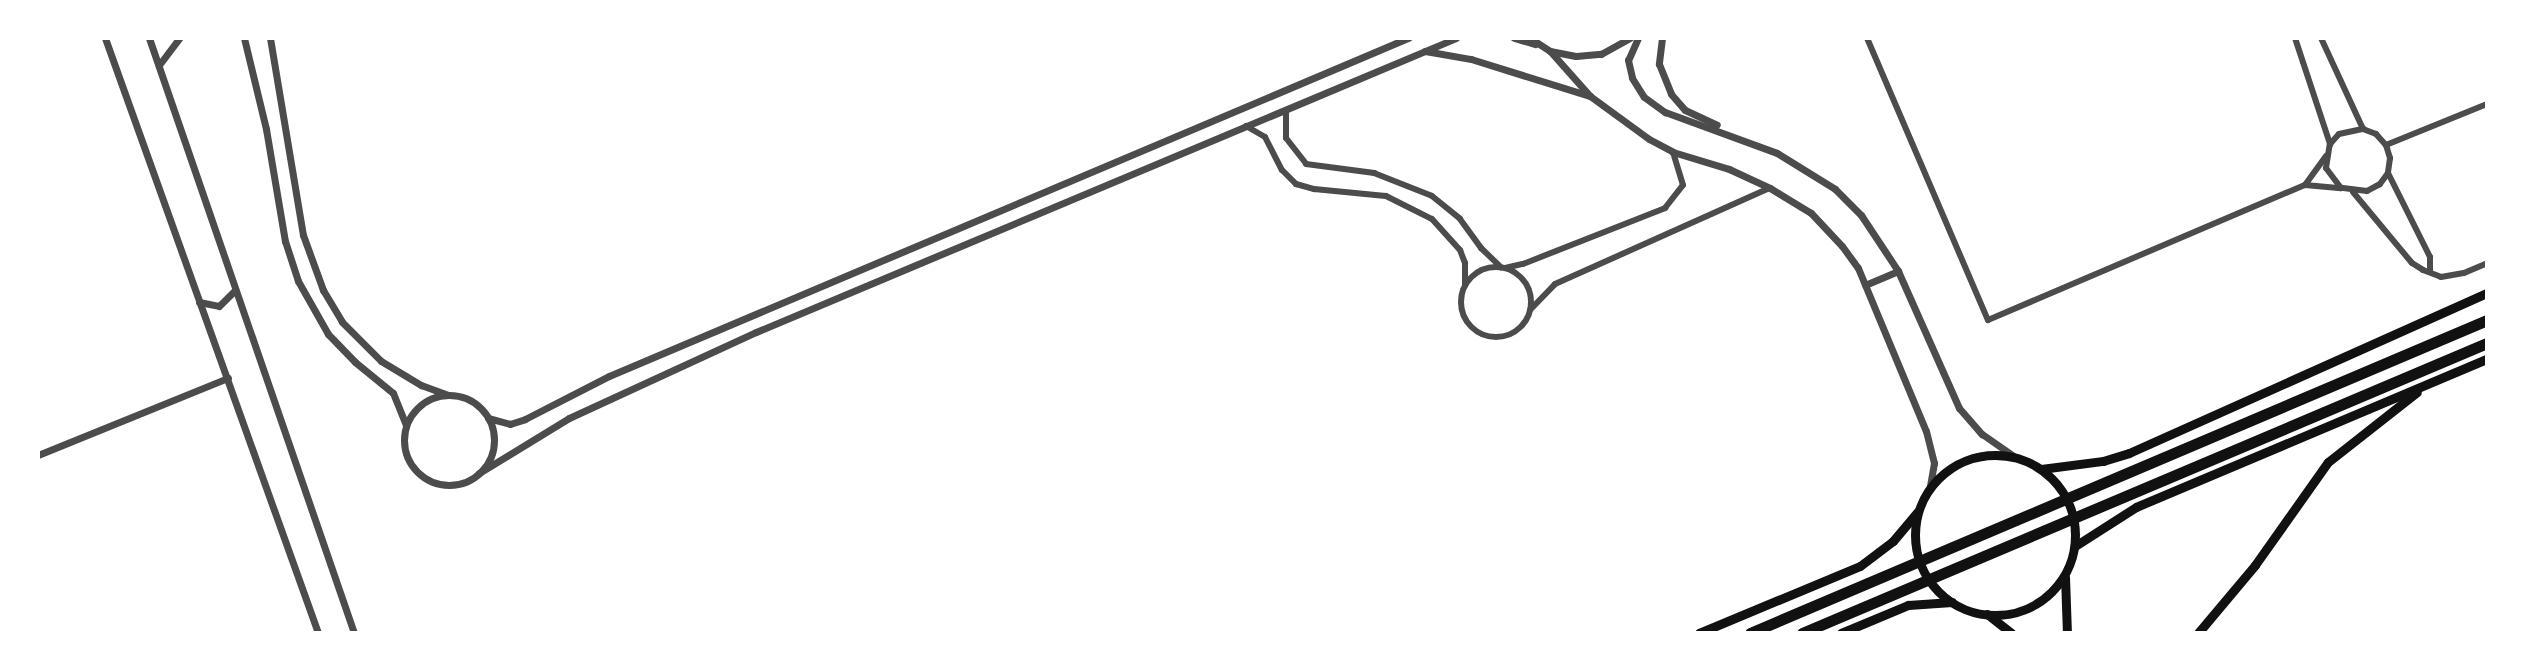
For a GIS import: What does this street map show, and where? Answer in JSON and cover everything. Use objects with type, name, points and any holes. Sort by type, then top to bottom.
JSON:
[{"type":"highway","points":[[1750,633],[2487,320]]},
{"type":"highway","points":[[1802,633],[2487,343]]},
{"type":"main road","points":[[2041,469],[2103,461],[2129,453],[2487,293]]},
{"type":"main road","points":[[2075,546],[2136,507],[2487,359]]},
{"type":"main road","points":[[2198,633],[2255,565],[2328,462],[2424,385]]},
{"type":"main road","points":[[1699,633],[1860,566],[1893,541],[1919,509],[1929,490],[1960,463],[1987,455],[2015,457],[2041,469],[2069,503],[2075,546],[2065,575],[2056,587],[2032,606],[2017,612],[1987,614]]},
{"type":"main road","points":[[1919,509],[1915,539],[1923,568],[1930,581],[1952,602]]},
{"type":"main road","points":[[2065,575],[2067,633]]},
{"type":"main road","points":[[1841,633],[1908,605],[1952,602],[1987,614],[2011,633]]},
{"type":"street","points":[[105,38],[228,378],[242,428],[318,633]]},
{"type":"street","points":[[149,38],[354,633]]},
{"type":"street","points":[[159,65],[179,38]]},
{"type":"street","points":[[270,38],[308,254],[323,290],[342,322],[381,361],[421,385],[471,401],[488,418],[510,424],[609,376],[1408,38]]},
{"type":"street","points":[[243,39],[266,129],[285,241],[298,281],[328,334],[355,362],[393,393],[406,425],[405,450],[417,471],[427,479],[450,484],[479,473],[559,424],[618,394],[756,332],[1456,38]]},
{"type":"street","points":[[1514,38],[1540,45]]},
{"type":"street","points":[[1530,38],[1550,51],[1590,96],[1673,152],[1729,169],[1770,188],[1811,213],[1842,246],[1865,285],[1931,446],[1934,463],[1929,490]]},
{"type":"street","points":[[1550,51],[1576,56],[1601,54],[1630,38]]},
{"type":"street","points":[[1638,38],[1628,60],[1632,78],[1644,97],[1665,112],[1741,137]]},
{"type":"street","points":[[1662,38],[1659,64],[1671,94],[1685,110],[1777,153],[1835,189],[1861,215],[1898,271],[1959,408],[1982,434],[2015,457]]},
{"type":"street","points":[[1867,38],[1988,320],[2305,185],[2367,191],[2380,184],[2388,173],[2390,158],[2386,145],[2376,134],[2363,129],[2339,134],[2305,185]]},
{"type":"street","points":[[2295,38],[2330,144]]},
{"type":"street","points":[[2321,38],[2363,129]]},
{"type":"street","points":[[1423,51],[1471,59],[1590,96]]},
{"type":"street","points":[[1267,98],[1275,115]]},
{"type":"street","points":[[2386,145],[2487,104]]},
{"type":"street","points":[[1286,111],[1286,138],[1306,164],[1374,173],[1432,196],[1460,219],[1481,248],[1503,268],[1515,272],[1529,289],[1530,310]]},
{"type":"street","points":[[1246,126],[1265,137],[1282,170],[1296,184],[1314,189],[1386,196],[1432,219],[1460,250],[1466,270],[1461,295],[1465,318],[1482,334],[1507,335],[1519,329],[1530,310],[1555,284],[1770,188]]},
{"type":"street","points":[[1465,285],[1481,271],[1523,264],[1665,208],[1683,185],[1673,152]]},
{"type":"street","points":[[2326,156],[2326,168],[2341,188]]},
{"type":"street","points":[[2388,173],[2430,257],[2430,271]]},
{"type":"street","points":[[2353,192],[2412,263],[2441,277],[2464,273],[2487,263]]},
{"type":"street","points":[[993,211],[1001,229]]},
{"type":"street","points":[[1865,285],[1898,271]]},
{"type":"street","points":[[198,301],[219,306],[234,291]]},
{"type":"street","points":[[38,455],[228,378]]},
{"type":"street","points":[[406,425],[427,400],[448,395]]},
{"type":"street","points":[[479,473],[493,447],[488,418]]}]
